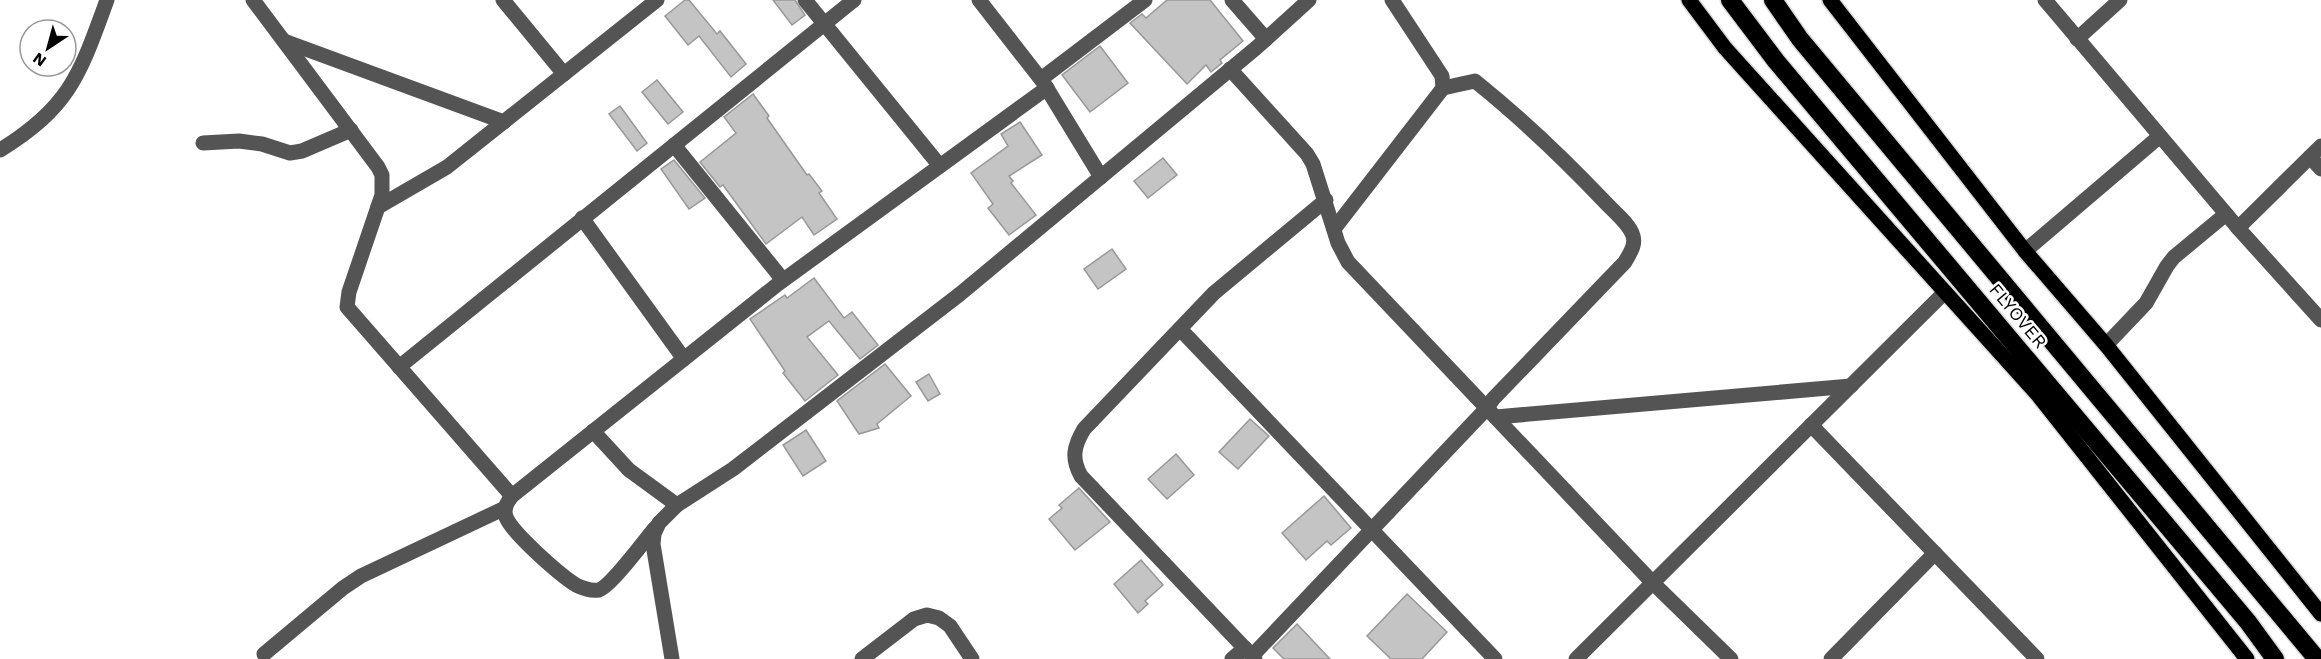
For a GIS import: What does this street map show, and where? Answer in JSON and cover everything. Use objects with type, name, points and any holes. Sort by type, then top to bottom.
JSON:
[{"type":"highway","name":"FLYOVER","points":[[1730,0],[1776,61],[2248,622],[2275,659]]},
{"type":"highway","name":"FLYOVER","points":[[1773,0],[1800,39],[2317,659]]},
{"type":"main road","points":[[1689,0],[1725,48],[2038,395],[2247,659]]},
{"type":"main road","points":[[1830,0],[2025,250],[2106,345],[2321,614]]},
{"type":"street","points":[[0,150],[33,129],[67,94],[84,63],[107,0]]},
{"type":"street","points":[[253,0],[378,166],[382,176],[382,195],[349,292],[347,308],[399,367],[508,502]]},
{"type":"street","points":[[502,0],[564,74]]},
{"type":"street","points":[[805,0],[940,166]]},
{"type":"street","points":[[399,367],[854,0]]},
{"type":"street","points":[[979,0],[1044,84],[1101,177]]},
{"type":"street","points":[[264,654],[351,582],[508,502],[593,431],[783,280],[940,166],[1145,0]]},
{"type":"street","points":[[1232,0],[1266,39]]},
{"type":"street","points":[[508,502],[505,516],[539,554],[576,585],[594,590],[606,585],[677,505],[733,469],[960,294],[1266,39],[1309,0]]},
{"type":"street","points":[[1392,0],[1442,76],[1443,88]]},
{"type":"street","points":[[2045,0],[2238,228],[2321,320]]},
{"type":"street","points":[[2077,39],[2120,0]]},
{"type":"street","points":[[378,207],[436,175],[653,1]]},
{"type":"street","points":[[284,40],[504,122]]},
{"type":"street","points":[[1230,69],[1307,154],[1319,177],[1334,229],[1348,262],[1653,582],[1731,659]]},
{"type":"street","points":[[1232,659],[1251,654],[1491,412],[1493,399],[1625,262],[1634,244],[1633,233],[1557,153],[1475,81],[1443,88],[1334,229]]},
{"type":"street","points":[[202,143],[239,141],[262,144],[290,153],[302,151],[351,130]]},
{"type":"street","points":[[2025,250],[2160,136]]},
{"type":"street","points":[[674,145],[783,280]]},
{"type":"street","points":[[2238,228],[2321,146]]},
{"type":"street","points":[[2310,157],[2321,169]]},
{"type":"street","points":[[1251,654],[1081,476],[1075,465],[1074,453],[1077,441],[1084,429],[1219,288],[1326,200]]},
{"type":"street","points":[[2106,345],[2146,303],[2166,266],[2174,257],[2226,214]]},
{"type":"street","points":[[582,218],[684,359]]},
{"type":"street","points":[[1576,659],[1945,292]]},
{"type":"street","points":[[1180,329],[1495,659]]},
{"type":"street","points":[[1491,412],[1851,386]]},
{"type":"street","points":[[1811,425],[2037,659]]},
{"type":"street","points":[[593,431],[629,470],[677,505]]},
{"type":"street","points":[[659,523],[653,544],[672,659]]},
{"type":"street","points":[[1831,659],[1935,553]]},
{"type":"street","points":[[862,659],[914,619],[927,615],[939,618],[950,627],[972,659]]},
{"type":"building","points":[[685,0],[689,0],[717,34],[720,31],[746,64],[731,77],[699,36],[688,45],[665,16]]},
{"type":"building","points":[[773,0],[795,0],[805,15],[792,25]]},
{"type":"building","points":[[1167,0],[1210,0],[1243,41],[1220,60],[1222,63],[1211,72],[1206,65],[1187,84],[1130,23],[1142,14],[1146,18]]},
{"type":"building","points":[[1100,46],[1128,83],[1090,112],[1062,75]]},
{"type":"building","points":[[657,80],[683,112],[668,124],[642,92]]},
{"type":"building","points":[[753,94],[807,175],[809,174],[822,191],[819,193],[837,219],[814,235],[802,217],[766,244],[723,185],[720,187],[700,162],[736,133],[724,117]]},
{"type":"building","points":[[620,106],[647,143],[637,151],[609,114]]},
{"type":"building","points":[[1020,122],[1042,155],[1009,176],[1013,181],[1011,183],[1036,215],[1009,235],[988,208],[993,204],[971,173],[1008,146],[1001,134]]},
{"type":"building","points":[[1163,158],[1177,175],[1148,198],[1134,181]]},
{"type":"building","points":[[674,160],[705,198],[689,209],[661,169]]},
{"type":"building","points":[[1112,249],[1126,269],[1098,289],[1084,269]]},
{"type":"building","points":[[814,278],[844,318],[852,312],[878,345],[860,359],[829,321],[807,337],[838,375],[805,401],[783,373],[785,371],[750,319],[785,295],[787,298]]},
{"type":"building","points":[[885,364],[911,396],[877,424],[879,428],[859,434],[837,401]]},
{"type":"building","points":[[929,374],[940,394],[928,401],[916,382]]},
{"type":"building","points":[[1250,419],[1269,436],[1238,469],[1219,452]]},
{"type":"building","points":[[806,430],[826,461],[803,476],[783,445]]},
{"type":"building","points":[[1176,454],[1194,475],[1167,499],[1148,479]]},
{"type":"building","points":[[1079,488],[1110,522],[1075,550],[1049,519],[1062,508],[1059,505]]},
{"type":"building","points":[[1324,496],[1351,528],[1331,545],[1327,541],[1306,560],[1282,533]]},
{"type":"building","points":[[1141,560],[1163,585],[1145,601],[1148,604],[1138,613],[1114,584]]},
{"type":"building","points":[[1407,594],[1447,632],[1422,659],[1391,659],[1367,636]]},
{"type":"building","points":[[1297,624],[1330,659],[1284,659],[1273,648]]}]
